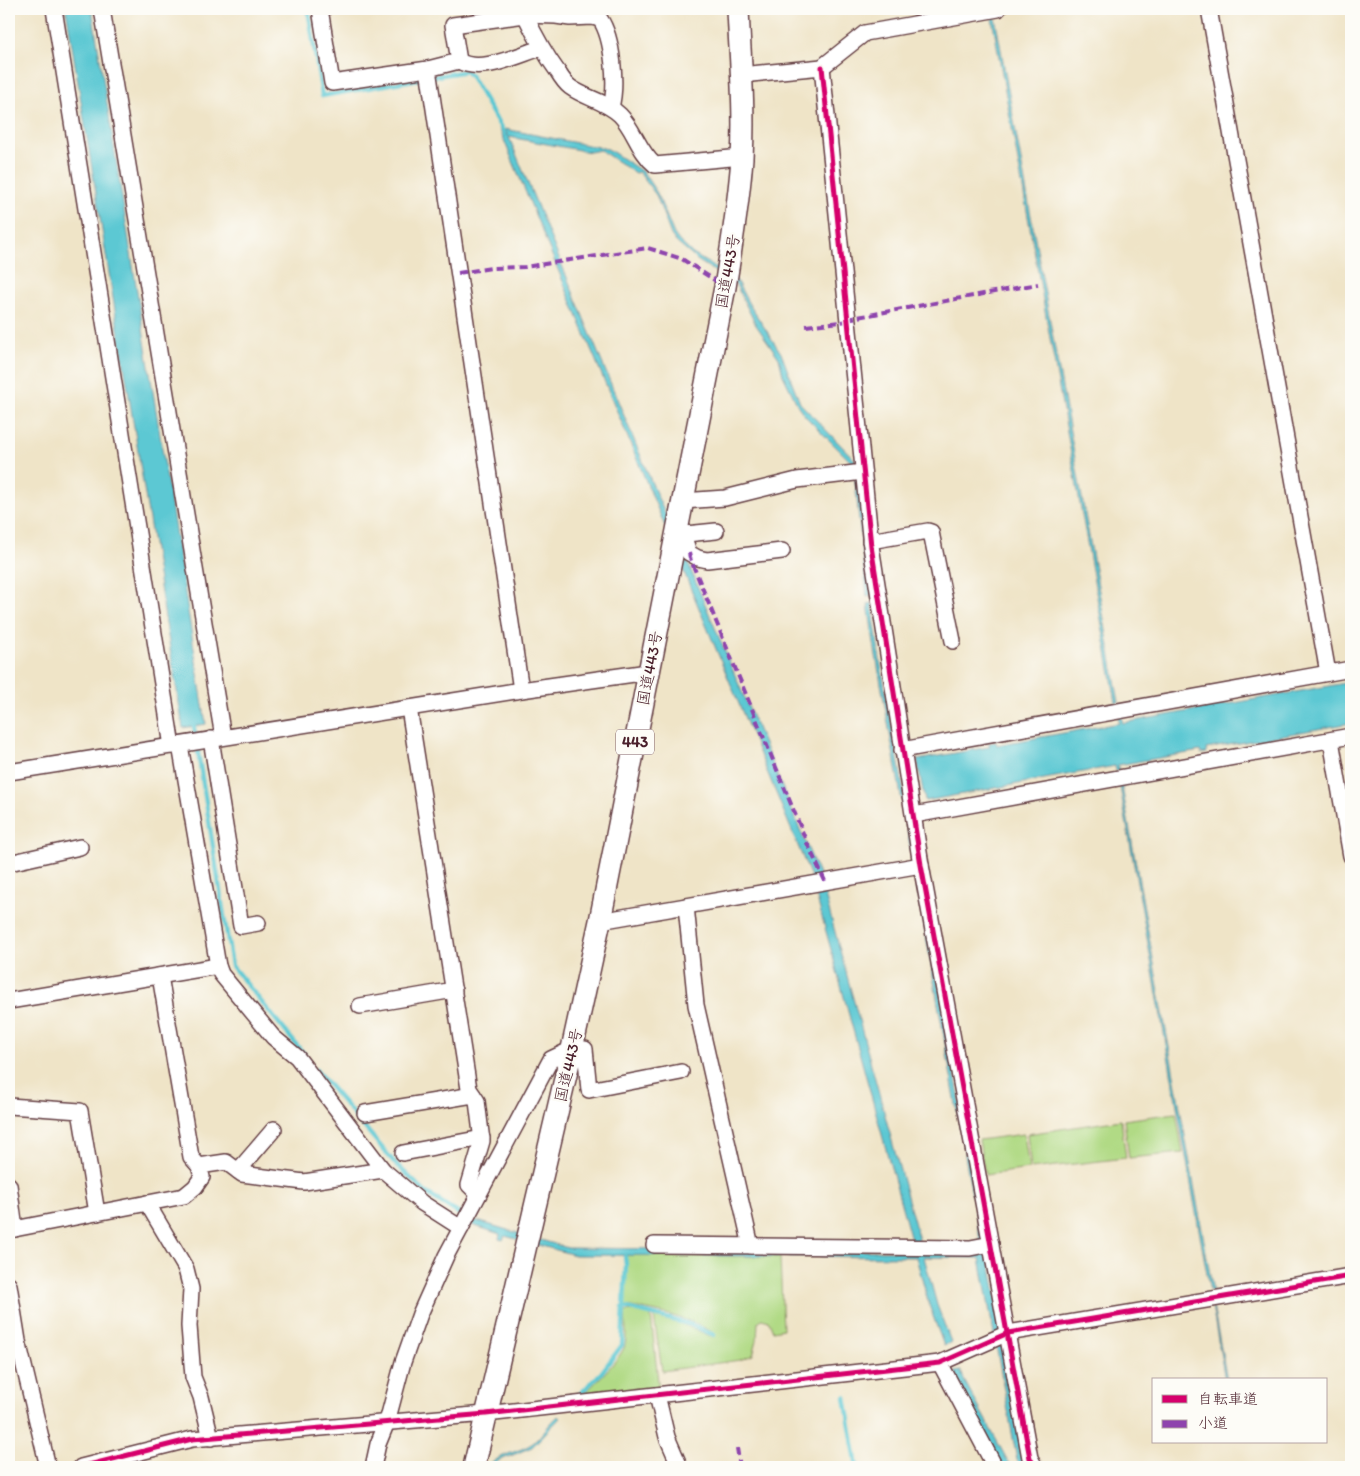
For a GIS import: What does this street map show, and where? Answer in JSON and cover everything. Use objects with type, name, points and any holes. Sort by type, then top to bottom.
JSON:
[{"type":"highway","name":"国道443号","points":[[474,1467],[572,1049],[600,921],[648,672],[680,535],[683,501],[735,229],[742,157],[738,9]]},
{"type":"street","points":[[54,9],[176,745],[218,966],[221,974],[273,1037],[297,1057],[383,1170],[422,1203],[462,1228]]},
{"type":"street","points":[[102,9],[217,738],[241,926],[258,923]]},
{"type":"street","points":[[320,9],[332,83],[428,69],[459,61],[466,65],[482,67],[541,48]]},
{"type":"street","points":[[741,75],[822,67],[865,33],[998,9]]},
{"type":"street","points":[[1210,9],[1328,673]]},
{"type":"street","points":[[459,61],[453,25],[556,12],[570,18],[592,17],[600,19],[605,26],[615,74],[611,107]]},
{"type":"street","points":[[525,15],[541,48],[568,86],[583,95],[611,107],[634,134],[649,160],[655,165],[742,157]]},
{"type":"street","points":[[822,67],[870,541],[921,865],[1030,1458],[1035,1467]]},
{"type":"street","points":[[428,69],[521,690]]},
{"type":"street","points":[[683,501],[725,498],[797,480],[863,472]]},
{"type":"street","points":[[716,531],[680,535],[689,553],[706,560],[782,551]]},
{"type":"street","points":[[870,541],[931,532],[953,641]]},
{"type":"street","points":[[902,750],[1351,668]]},
{"type":"street","points":[[9,772],[521,690],[648,672]]},
{"type":"street","points":[[409,708],[469,1089],[476,1101],[482,1138],[469,1185],[478,1194]]},
{"type":"street","points":[[914,815],[1351,736]]},
{"type":"street","points":[[1331,740],[1351,856]]},
{"type":"street","points":[[9,863],[80,847]]},
{"type":"street","points":[[600,921],[921,865]]},
{"type":"street","points":[[686,906],[696,1005],[750,1246]]},
{"type":"street","points":[[9,1001],[218,966]]},
{"type":"street","points":[[9,1185],[12,1229],[184,1196],[195,1187],[202,1177],[199,1166],[191,1157],[160,976]]},
{"type":"street","points":[[360,1006],[454,990]]},
{"type":"street","points":[[373,1467],[378,1444],[387,1422],[402,1362],[420,1314],[446,1256],[551,1059],[572,1049],[585,1049],[589,1090],[681,1072]]},
{"type":"street","points":[[365,1114],[473,1094]]},
{"type":"street","points":[[9,1106],[80,1111],[97,1213]]},
{"type":"street","points":[[238,1171],[274,1129]]},
{"type":"street","points":[[403,1152],[482,1138]]},
{"type":"street","points":[[199,1166],[226,1162],[242,1174],[304,1182],[383,1170]]},
{"type":"street","points":[[147,1203],[186,1269],[191,1289],[189,1326],[192,1377],[201,1397],[211,1438]]},
{"type":"street","points":[[654,1245],[970,1248],[991,1244]]},
{"type":"street","points":[[81,1467],[115,1463],[192,1439],[486,1414],[940,1363],[1008,1333],[1351,1276]]},
{"type":"street","points":[[9,1285],[18,1341],[48,1467]]},
{"type":"street","points":[[940,1363],[995,1467]]},
{"type":"street","points":[[657,1395],[667,1437],[680,1467]]},
{"type":"green space","points":[[1176,1113],[1183,1153],[1129,1158],[1124,1120]]},
{"type":"green space","points":[[1121,1120],[1126,1158],[1031,1169],[1027,1134]]},
{"type":"green space","points":[[1024,1134],[1029,1169],[985,1175],[979,1140]]},
{"type":"green space","points":[[626,1253],[780,1257],[783,1329],[773,1331],[769,1321],[762,1319],[758,1322],[757,1340],[753,1355],[740,1360],[662,1371],[654,1317],[679,1323],[713,1337],[716,1335],[684,1319],[625,1306]]},
{"type":"green space","points":[[634,1311],[651,1315],[659,1391],[582,1400],[582,1396],[605,1373],[624,1348],[626,1339],[625,1312]]},
{"type":"water","points":[[66,9],[92,9],[206,724],[183,728]]},
{"type":"water","points":[[995,17],[1119,702],[1116,702],[992,18]]},
{"type":"water","points":[[499,128],[508,136],[505,129],[608,149],[643,172],[657,193],[674,234],[679,241],[693,254],[736,280],[749,304],[781,353],[800,403],[858,463],[871,595],[867,596],[855,466],[806,417],[798,406],[783,375],[779,358],[756,325],[736,285],[697,260],[676,242],[671,235],[656,195],[639,172],[635,173],[600,150],[590,152],[509,137],[658,498],[689,566],[820,877],[922,1251],[982,1251],[875,650],[868,604],[872,603],[880,660],[983,1228],[1031,1467],[1021,1467],[1017,1460],[980,1258],[924,1257],[937,1305],[951,1342],[944,1346],[929,1305],[916,1257],[575,1255],[505,1236],[503,1240],[499,1239],[500,1234],[469,1224],[462,1213],[474,1220],[568,1248],[914,1251],[811,877]]},
{"type":"water","points":[[1351,682],[1351,723],[1206,749],[1207,753],[1201,754],[1200,751],[1118,765],[1119,771],[1116,771],[1115,766],[925,801],[917,760],[989,747],[989,743],[996,742],[997,745],[1119,723],[1118,717],[1121,716],[1123,723]]},
{"type":"water","points":[[1119,781],[1121,781],[1213,1291],[1210,1291]]},
{"type":"water","points":[[1212,1306],[1227,1378],[1225,1378]]},
{"type":"water","points":[[961,1371],[965,1382],[1011,1467],[1003,1467],[960,1385],[955,1372]]},
{"type":"water","points":[[558,1416],[560,1418],[532,1447],[498,1461],[492,1467],[488,1467],[503,1456],[533,1443]]},
{"type":"waterway","points":[[308,9],[322,96],[466,71],[504,133]]},
{"type":"waterway","points":[[193,721],[232,966],[304,1054]]},
{"type":"waterway","points":[[316,1070],[394,1162],[425,1192],[461,1215]]},
{"type":"waterway","points":[[574,1400],[601,1373],[622,1345],[625,1257]]},
{"type":"waterway","points":[[623,1307],[689,1324],[714,1335]]},
{"type":"waterway","points":[[845,1397],[857,1467]]},
{"type":"marked path","points":[[458,273],[492,268],[525,267],[648,248],[682,259],[725,287]]},
{"type":"marked path","points":[[847,319],[1038,284]]},
{"type":"marked path","points":[[806,326],[848,321]]},
{"type":"marked path","points":[[689,553],[807,843],[825,881]]},
{"type":"marked path","points":[[737,1448],[740,1467]]},
{"type":"cycle path","points":[[822,67],[871,546],[921,865],[1030,1458],[1035,1467]]},
{"type":"cycle path","points":[[81,1467],[192,1439],[486,1414],[940,1363],[1008,1333],[1351,1276]]}]
